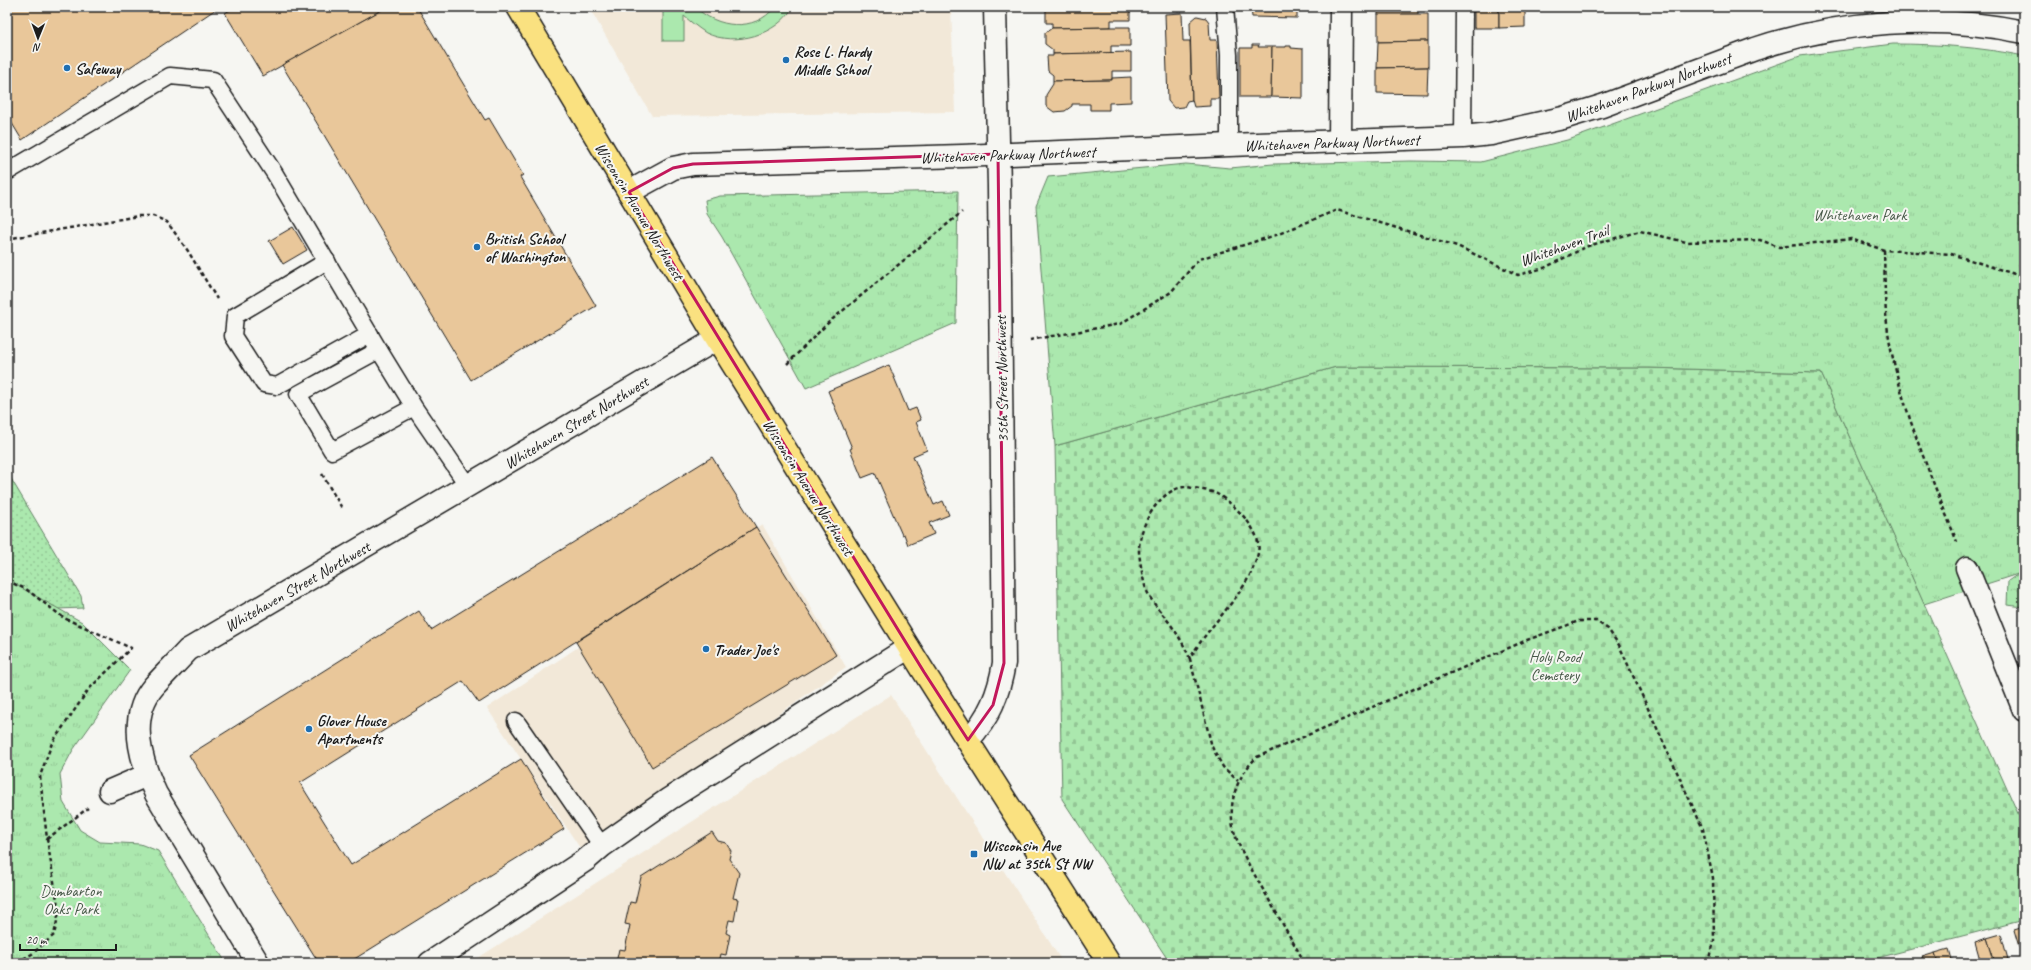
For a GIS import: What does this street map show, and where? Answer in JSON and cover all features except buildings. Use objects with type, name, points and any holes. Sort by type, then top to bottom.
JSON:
[{"type":"main road","name":"Wisconsin Avenue Northwest","points":[[518,7],[717,339],[908,648],[968,740],[1108,963]]},
{"type":"street","name":"35th Street Northwest","points":[[968,740],[986,718],[993,705],[999,690],[1004,663],[995,7]]},
{"type":"street","points":[[1340,142],[1341,7]]},
{"type":"street","name":"Whitehaven Parkway Northwest","points":[[629,192],[673,168],[693,164],[1463,138],[1491,134],[1563,118],[1602,106],[1761,46],[1780,40],[1837,28],[1888,23],[1950,23],[1982,24],[2024,32]]},
{"type":"street","name":"Whitehaven Street Northwest","points":[[258,963],[156,794],[147,775],[139,740],[139,726],[141,712],[153,687],[188,650],[717,339]]},
{"type":"street","points":[[1967,568],[2024,710]]},
{"type":"street","points":[[430,963],[594,853],[669,799],[908,648]]},
{"type":"street","points":[[110,791],[147,775]]},
{"type":"lane","points":[[1225,7],[1229,55],[1229,145]]},
{"type":"lane","points":[[1463,138],[1464,7]]},
{"type":"lane","points":[[7,172],[170,76],[212,80],[275,174],[414,407],[468,486]]},
{"type":"lane","points":[[327,261],[235,316],[233,336],[264,384],[277,386],[370,334]]},
{"type":"lane","points":[[379,350],[298,394],[332,451],[414,407]]},
{"type":"lane","points":[[516,721],[594,853]]},
{"type":"path","name":"Whitehaven Trail","points":[[1030,340],[1120,324],[1171,292],[1199,259],[1276,235],[1337,210],[1457,246],[1518,275],[1544,268],[1588,246],[1640,231],[1686,242],[1760,240],[1779,247],[1852,239],[1884,250],[1951,254],[2024,277]]},
{"type":"path","points":[[787,364],[828,324],[962,212]]},
{"type":"path","points":[[7,239],[138,216],[153,216],[167,222],[188,251],[234,326]]},
{"type":"path","points":[[1884,250],[1889,337],[1901,387],[1922,451],[1967,568]]},
{"type":"path","points":[[1190,659],[1199,642],[1234,598],[1252,570],[1258,551],[1255,532],[1240,512],[1216,493],[1184,487],[1161,498],[1145,522],[1139,551],[1144,583],[1155,606],[1171,624],[1183,642],[1190,659],[1212,747],[1223,767],[1238,781]]},
{"type":"path","points":[[7,581],[26,589],[64,618],[131,648],[89,689],[52,743],[40,776],[46,839],[60,912],[54,935],[32,954],[16,963]]},
{"type":"path","points":[[1305,963],[1242,852],[1232,820],[1233,796],[1238,781],[1246,767],[1257,757],[1527,640],[1579,621],[1596,621],[1608,629],[1619,645],[1703,829],[1713,878],[1714,941],[1709,963]]},
{"type":"path","points":[[46,839],[110,791]]},
{"type":"highlighted area","points":[[998,154],[1004,663],[993,705],[968,740],[924,672],[629,192],[673,168],[693,164]]},
{"type":"shaded area","name":"Rose L. Hardy Middle School","points":[[589,7],[951,7],[955,112],[652,116]]},
{"type":"shaded area","points":[[762,524],[846,667],[582,851],[487,708]]},
{"type":"shaded area","points":[[891,695],[1063,963],[470,963]]},
{"type":"green space","points":[[663,7],[695,7],[714,20],[735,25],[757,21],[775,7],[793,7],[786,17],[777,25],[766,31],[754,36],[730,39],[717,37],[706,33],[684,16],[684,41],[663,41]]},
{"type":"green space","name":"Whitehaven Park","points":[[1893,44],[1991,50],[2024,56],[2024,572],[1924,604],[1821,373],[1649,368],[1336,367],[1055,446],[1036,206],[1048,177],[1186,164],[1230,168],[1273,164],[1411,161],[1481,162],[1571,139],[1800,56]]},
{"type":"green space","points":[[958,191],[956,323],[806,388],[722,237],[707,214],[705,200],[720,196]]},
{"type":"green space","name":"Holy Rood Cemetery","points":[[1336,367],[1649,368],[1821,373],[2024,827],[2024,920],[1858,963],[1170,963],[1062,799],[1055,446]]},
{"type":"green space","points":[[7,472],[81,596],[83,608],[57,609],[7,657]]},
{"type":"green space","points":[[2024,570],[2024,607],[2007,605],[2008,581]]},
{"type":"green space","name":"Dumbarton Oaks Park","points":[[7,576],[18,586],[82,622],[130,670],[73,750],[60,774],[63,802],[80,830],[100,842],[140,844],[158,851],[226,963],[7,963]]},
{"type":"place","name":"Rose L. Hardy Middle School","points":[[786,60]]},
{"type":"place","name":"Safeway","points":[[67,68]]},
{"type":"place","name":"British School of Washington","points":[[477,247]]},
{"type":"place","name":"Trader Joe's","points":[[706,649]]},
{"type":"place","name":"Glover House Apartments","points":[[309,729]]},
{"type":"place","name":"Wisconsin Ave NW at 35th St NW","points":[[974,854]]}]
